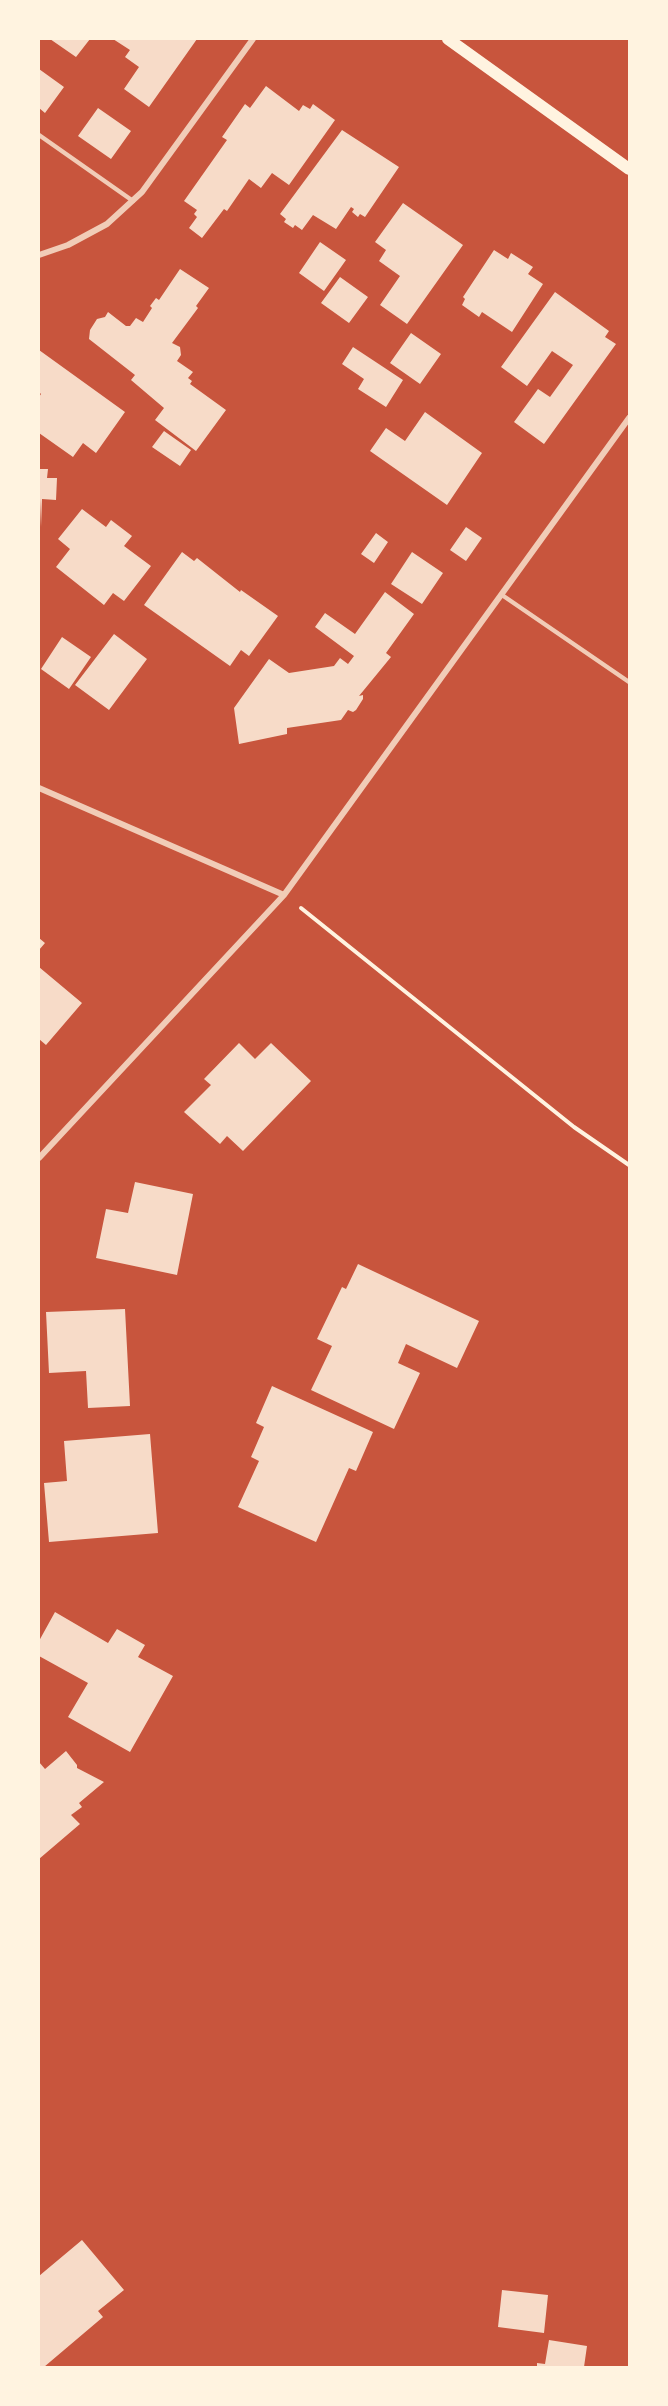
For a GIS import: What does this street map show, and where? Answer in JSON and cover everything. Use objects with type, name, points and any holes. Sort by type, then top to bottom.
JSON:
[{"type":"main road","points":[[448,39],[629,169]]},
{"type":"street","points":[[39,255],[68,245],[107,224],[142,192],[253,39]]},
{"type":"street","points":[[39,1158],[284,895],[629,418]]},
{"type":"street","points":[[39,788],[284,895]]},
{"type":"lane","points":[[39,135],[133,201]]},
{"type":"lane","points":[[502,595],[629,682]]},
{"type":"path","points":[[284,895],[574,1127],[629,1165]]},
{"type":"building","points":[[50,39],[90,39],[76,57]]},
{"type":"building","points":[[113,39],[197,39],[149,107],[124,89],[139,67],[125,57],[130,50]]},
{"type":"building","points":[[39,69],[64,87],[45,113],[39,108]]},
{"type":"building","points":[[266,86],[299,111],[303,105],[310,109],[313,104],[335,120],[289,185],[272,173],[261,188],[249,179],[227,211],[224,209],[202,238],[189,228],[197,217],[194,214],[197,210],[184,201],[227,140],[222,137],[245,104],[250,108]]},
{"type":"building","points":[[98,108],[131,131],[111,159],[78,136]]},
{"type":"building","points":[[342,130],[399,167],[365,217],[360,214],[358,217],[352,212],[354,209],[351,207],[336,229],[313,215],[302,230],[295,225],[293,228],[284,222],[286,219],[280,214]]},
{"type":"building","points":[[403,203],[463,245],[407,324],[380,305],[400,276],[379,261],[386,250],[375,242]]},
{"type":"building","points":[[320,242],[346,260],[324,291],[299,273]]},
{"type":"building","points":[[494,250],[508,259],[511,253],[533,267],[528,274],[543,284],[512,332],[482,312],[479,317],[462,305],[465,299],[463,297]]},
{"type":"building","points":[[180,269],[209,288],[196,306],[198,308],[172,343],[180,347],[181,355],[177,361],[193,372],[188,378],[192,381],[190,384],[226,410],[196,451],[155,420],[164,408],[131,380],[135,375],[89,339],[90,330],[97,319],[105,317],[108,312],[126,326],[130,326],[136,318],[143,322],[152,308],[150,306],[156,298],[159,300]]},
{"type":"building","points":[[340,277],[368,297],[349,323],[321,303]]},
{"type":"building","points":[[555,292],[609,331],[605,337],[616,344],[544,444],[514,422],[538,389],[550,397],[573,365],[552,351],[527,386],[501,367]]},
{"type":"building","points":[[411,333],[441,354],[420,384],[390,363]]},
{"type":"building","points":[[353,347],[403,380],[386,407],[358,389],[364,379],[342,364]]},
{"type":"building","points":[[39,350],[125,412],[96,453],[83,443],[73,457],[39,433],[39,397],[41,394],[39,392]]},
{"type":"building","points":[[425,412],[482,453],[447,505],[370,451],[386,428],[405,441]]},
{"type":"building","points":[[164,431],[191,450],[180,466],[152,447]]},
{"type":"building","points":[[39,469],[48,469],[47,478],[57,478],[56,500],[42,499],[41,527]]},
{"type":"building","points":[[82,509],[106,527],[111,520],[132,536],[124,546],[151,566],[124,601],[113,593],[104,605],[56,567],[70,549],[58,539]]},
{"type":"building","points":[[466,527],[482,538],[466,561],[450,550]]},
{"type":"building","points":[[376,533],[388,542],[374,563],[361,554]]},
{"type":"building","points":[[182,552],[194,561],[197,558],[240,592],[241,590],[278,616],[249,656],[241,650],[230,666],[144,605]]},
{"type":"building","points":[[412,552],[443,573],[422,604],[391,584]]},
{"type":"building","points":[[385,592],[414,614],[386,653],[391,657],[359,696],[363,695],[363,699],[356,710],[353,712],[348,710],[341,720],[287,728],[287,734],[239,744],[234,708],[269,659],[289,673],[334,666],[340,658],[348,664],[354,656],[315,627],[325,613],[355,634]]},
{"type":"building","points":[[114,634],[147,659],[109,710],[75,685]]},
{"type":"building","points":[[62,637],[91,657],[69,689],[41,669]]},
{"type":"building","points":[[39,938],[45,943],[39,950]]},
{"type":"building","points":[[39,967],[82,1003],[46,1045],[39,1039]]},
{"type":"building","points":[[239,1043],[255,1059],[271,1043],[311,1081],[243,1151],[227,1136],[220,1144],[184,1112],[211,1085],[204,1079]]},
{"type":"building","points":[[135,1182],[193,1194],[177,1275],[96,1258],[106,1209],[128,1213]]},
{"type":"building","points":[[358,1264],[479,1321],[457,1368],[406,1344],[398,1363],[420,1373],[394,1429],[311,1390],[332,1346],[317,1339],[342,1287],[346,1289]]},
{"type":"building","points":[[125,1309],[130,1406],[88,1408],[86,1371],[49,1373],[46,1312]]},
{"type":"building","points":[[272,1386],[373,1432],[356,1471],[349,1468],[316,1542],[238,1507],[259,1461],[251,1457],[264,1427],[256,1423]]},
{"type":"building","points":[[150,1434],[158,1533],[49,1542],[44,1483],[67,1481],[64,1441]]},
{"type":"building","points":[[55,1612],[108,1643],[117,1629],[145,1645],[138,1657],[173,1676],[130,1752],[68,1717],[88,1683],[39,1656],[39,1641]]},
{"type":"building","points":[[66,1751],[77,1768],[104,1782],[79,1803],[82,1807],[71,1815],[80,1824],[39,1859],[39,1762],[45,1769]]},
{"type":"building","points":[[82,2240],[124,2290],[98,2311],[103,2317],[44,2367],[39,2367],[39,2276]]},
{"type":"building","points":[[502,2290],[548,2295],[544,2333],[498,2327]]},
{"type":"building","points":[[549,2340],[587,2346],[584,2367],[537,2367],[537,2363],[545,2364]]}]
